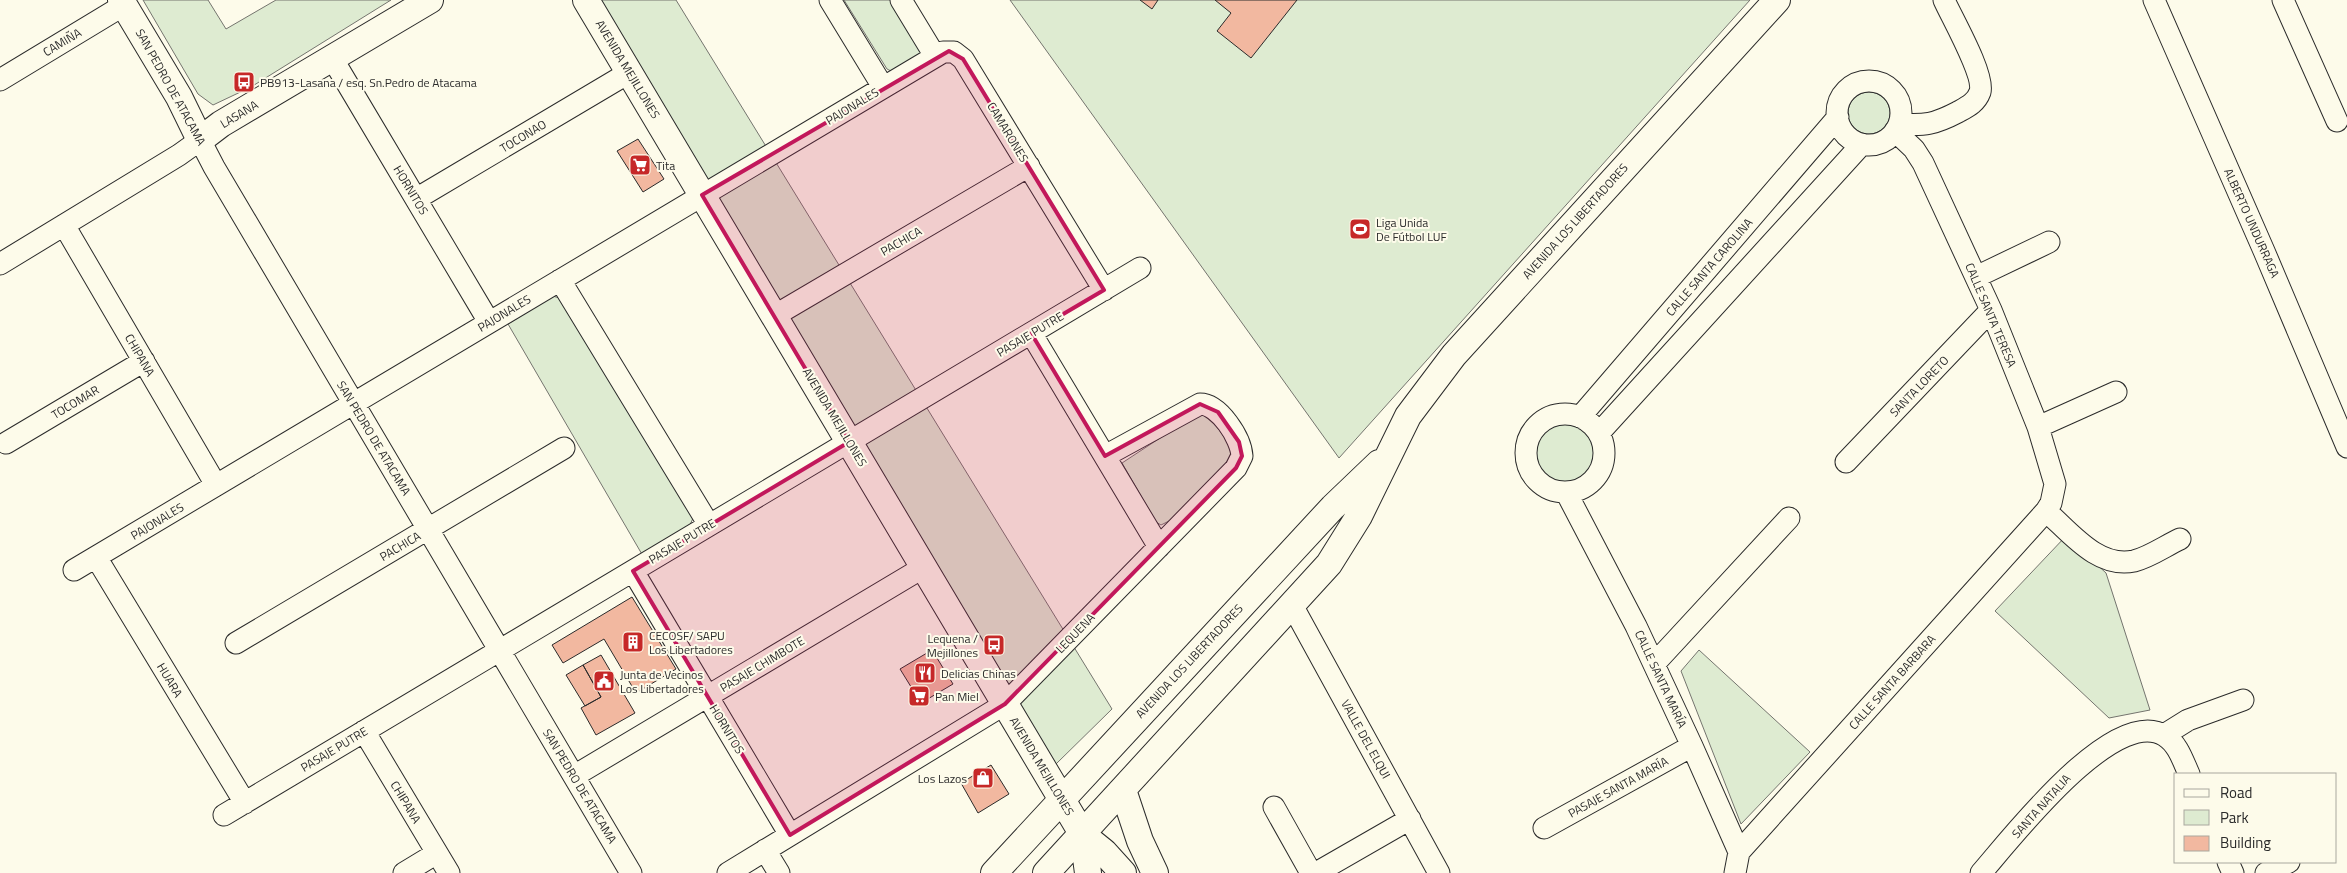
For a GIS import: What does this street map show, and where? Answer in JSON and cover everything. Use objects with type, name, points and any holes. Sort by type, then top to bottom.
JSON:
[{"type":"street","name":"LASANA","points":[[0,264],[179,155],[221,124],[430,0]]},
{"type":"street","name":"AVENIDA MEJILLONES","points":[[586,0],[1083,835]]},
{"type":"street","points":[[830,0],[883,87]]},
{"type":"street","points":[[901,0],[935,56]]},
{"type":"street","name":"AVENIDA LOS LIBERTADORES","points":[[1046,873],[1083,835],[1329,564],[1375,485],[1388,454],[1408,416],[1454,355],[1777,0]]},
{"type":"street","points":[[1897,128],[1900,105],[1888,87],[1879,82],[1868,81],[1858,83],[1849,88],[1840,101],[1838,117],[1846,134],[1862,144],[1881,143],[1897,128],[1934,124],[1968,107],[1980,92],[1981,85],[1977,71],[1944,0]]},
{"type":"street","name":"ALBERTO UNDURRAGA","points":[[2154,0],[2264,250],[2347,447]]},
{"type":"street","points":[[2283,0],[2336,121]]},
{"type":"street","name":"CAMIÑA","points":[[0,80],[122,2]]},
{"type":"street","name":"SAN PEDRO DE ATACAMA","points":[[122,2],[179,97],[200,140],[631,873]]},
{"type":"street","name":"CAMARONES","points":[[935,56],[949,51],[954,52],[963,59],[1104,290]]},
{"type":"street","name":"PAJONALES","points":[[74,570],[935,56]]},
{"type":"street","name":"HORNITOS","points":[[332,58],[489,322]]},
{"type":"street","name":"TOCONAO","points":[[416,199],[630,72]]},
{"type":"street","name":"CALLE SANTA CAROLINA","points":[[1580,417],[1838,117]]},
{"type":"street","name":"CALLE SANTA TERESA","points":[[1897,128],[1923,163],[1991,310],[2038,427],[2055,484],[2051,502],[2046,511]]},
{"type":"street","points":[[1599,433],[1862,144]]},
{"type":"street","name":"PACHICA","points":[[774,316],[1029,166]]},
{"type":"street","name":"CHIPANA","points":[[64,226],[216,485]]},
{"type":"street","points":[[1976,278],[2049,242]]},
{"type":"street","name":"PASAJE PUTRE","points":[[224,815],[1140,268]]},
{"type":"street","points":[[560,280],[709,525]]},
{"type":"street","name":"SANTA LORETO","points":[[1846,462],[1991,310]]},
{"type":"street","points":[[1031,333],[1159,547]]},
{"type":"street","name":"TOCOMAR","points":[[6,443],[144,361]]},
{"type":"street","points":[[2038,427],[2116,392]]},
{"type":"street","name":"LEQUENA","points":[[728,873],[1005,704],[1236,468],[1242,456],[1239,442],[1218,412],[1213,406],[1200,404],[1105,456]]},
{"type":"street","points":[[1568,414],[1580,417],[1599,433],[1603,446],[1603,459],[1599,472],[1591,482],[1580,489],[1566,492],[1542,485],[1533,476],[1528,464],[1527,446],[1534,428],[1543,420],[1555,415],[1568,414]]},
{"type":"street","name":"PACHICA","points":[[236,643],[564,448]]},
{"type":"street","name":"AVENIDA LOS LIBERTADORES","points":[[994,873],[1061,798],[1332,507],[1388,454]]},
{"type":"street","name":"CALLE SANTA MARÍA","points":[[1566,492],[1655,664],[1692,746],[1737,863]]},
{"type":"street","points":[[2046,511],[2094,553],[2116,562],[2136,560],[2180,539]]},
{"type":"street","name":"CALLE SANTA BARBARA","points":[[1737,863],[2046,511]]},
{"type":"street","points":[[1655,664],[1789,518]]},
{"type":"street","name":"HUARA","points":[[96,557],[245,802]]},
{"type":"street","name":"PASAJE CHIMBOTE","points":[[574,776],[924,567]]},
{"type":"street","name":"HORNITOS","points":[[633,571],[790,835]]},
{"type":"street","name":"VALLE DEL ELQUI","points":[[1292,605],[1439,873]]},
{"type":"street","points":[[2189,773],[2173,742],[2164,735],[2188,720],[2243,700]]},
{"type":"street","name":"CHIPANA","points":[[364,731],[448,873]]},
{"type":"street","name":"SANTA NATALIA","points":[[1981,873],[2059,784],[2086,761],[2113,744],[2143,731],[2153,731],[2164,735]]},
{"type":"street","name":"PASAJE SANTA MARÍA","points":[[1544,828],[1692,746]]},
{"type":"street","points":[[1123,790],[1140,841],[1154,873]]},
{"type":"street","points":[[1274,807],[1311,873]]},
{"type":"street","points":[[1316,873],[1410,819]]},
{"type":"street","points":[[1083,835],[1088,873]]},
{"type":"street","points":[[1083,835],[1104,852],[1123,873]]},
{"type":"street","points":[[765,850],[779,873]]},
{"type":"street","points":[[404,873],[437,853]]},
{"type":"street","points":[[2266,873],[2287,863]]},
{"type":"highlighted area","points":[[949,51],[963,59],[1104,290],[1031,333],[1105,456],[1200,404],[1218,412],[1239,442],[1242,456],[1236,468],[1005,704],[790,835],[633,571],[849,442],[702,195]]},
{"type":"green space","points":[[143,0],[208,0],[226,29],[276,0],[391,0],[251,87],[213,105],[198,94]]},
{"type":"green space","points":[[594,0],[676,0],[1112,709],[1056,764]]},
{"type":"green space","points":[[844,0],[893,0],[923,50],[922,57],[895,73],[887,69]]},
{"type":"green space","name":"Liga Unida De Fútbol LUF","points":[[1010,0],[1750,0],[1339,458]]},
{"type":"green space","points":[[1873,92],[1881,95],[1887,101],[1890,113],[1887,125],[1881,131],[1865,134],[1857,131],[1851,125],[1848,109],[1851,101],[1857,95]]},
{"type":"green space","points":[[553,296],[562,299],[694,516],[689,527],[643,556],[508,324]]},
{"type":"green space","points":[[1195,415],[1208,415],[1228,442],[1231,453],[1225,465],[1169,521],[1161,525],[1156,522],[1122,463]]},
{"type":"green space","points":[[1565,421],[1583,427],[1591,435],[1597,453],[1591,471],[1583,479],[1565,485],[1547,479],[1539,471],[1533,453],[1539,435],[1547,427]]},
{"type":"green space","points":[[2066,536],[2106,573],[2150,710],[2109,718],[1995,611]]},
{"type":"green space","points":[[1699,650],[1810,752],[1741,824],[1681,671]]},
{"type":"building","points":[[1140,0],[1158,0],[1152,9]]},
{"type":"building","points":[[1215,0],[1297,0],[1251,58],[1217,31],[1231,13]]},
{"type":"building","name":"Tita","points":[[638,139],[664,179],[643,192],[617,151]]},
{"type":"building","name":"CECOSF/ SAPU Los Libertadores","points":[[632,597],[676,669],[636,693],[604,639],[563,663],[552,645]]},
{"type":"building","points":[[932,650],[953,684],[921,703],[900,669]]},
{"type":"building","name":"Junta de Vecinos Los Libertadores","points":[[601,655],[635,713],[596,735],[581,708],[601,697],[583,665]]},
{"type":"building","points":[[583,665],[601,697],[585,706],[566,675]]},
{"type":"building","points":[[991,765],[1009,794],[978,813],[961,783]]},
{"type":"place","name":"PB913-Lasana / esq. Sn.Pedro de Atacama","points":[[244,82]]},
{"type":"place","name":"Tita","points":[[640,165]]},
{"type":"place","name":"Liga Unida De Fútbol LUF","points":[[1360,229]]},
{"type":"place","name":"CECOSF/ SAPU Los Libertadores","points":[[633,642]]},
{"type":"place","name":"Lequena / Mejillones","points":[[994,645]]},
{"type":"place","name":"Delicias Chinas","points":[[925,673]]},
{"type":"place","name":"Junta de Vecinos Los Libertadores","points":[[604,681]]},
{"type":"place","name":"Pan Miel","points":[[919,696]]},
{"type":"place","name":"Los Lazos","points":[[983,778]]}]
